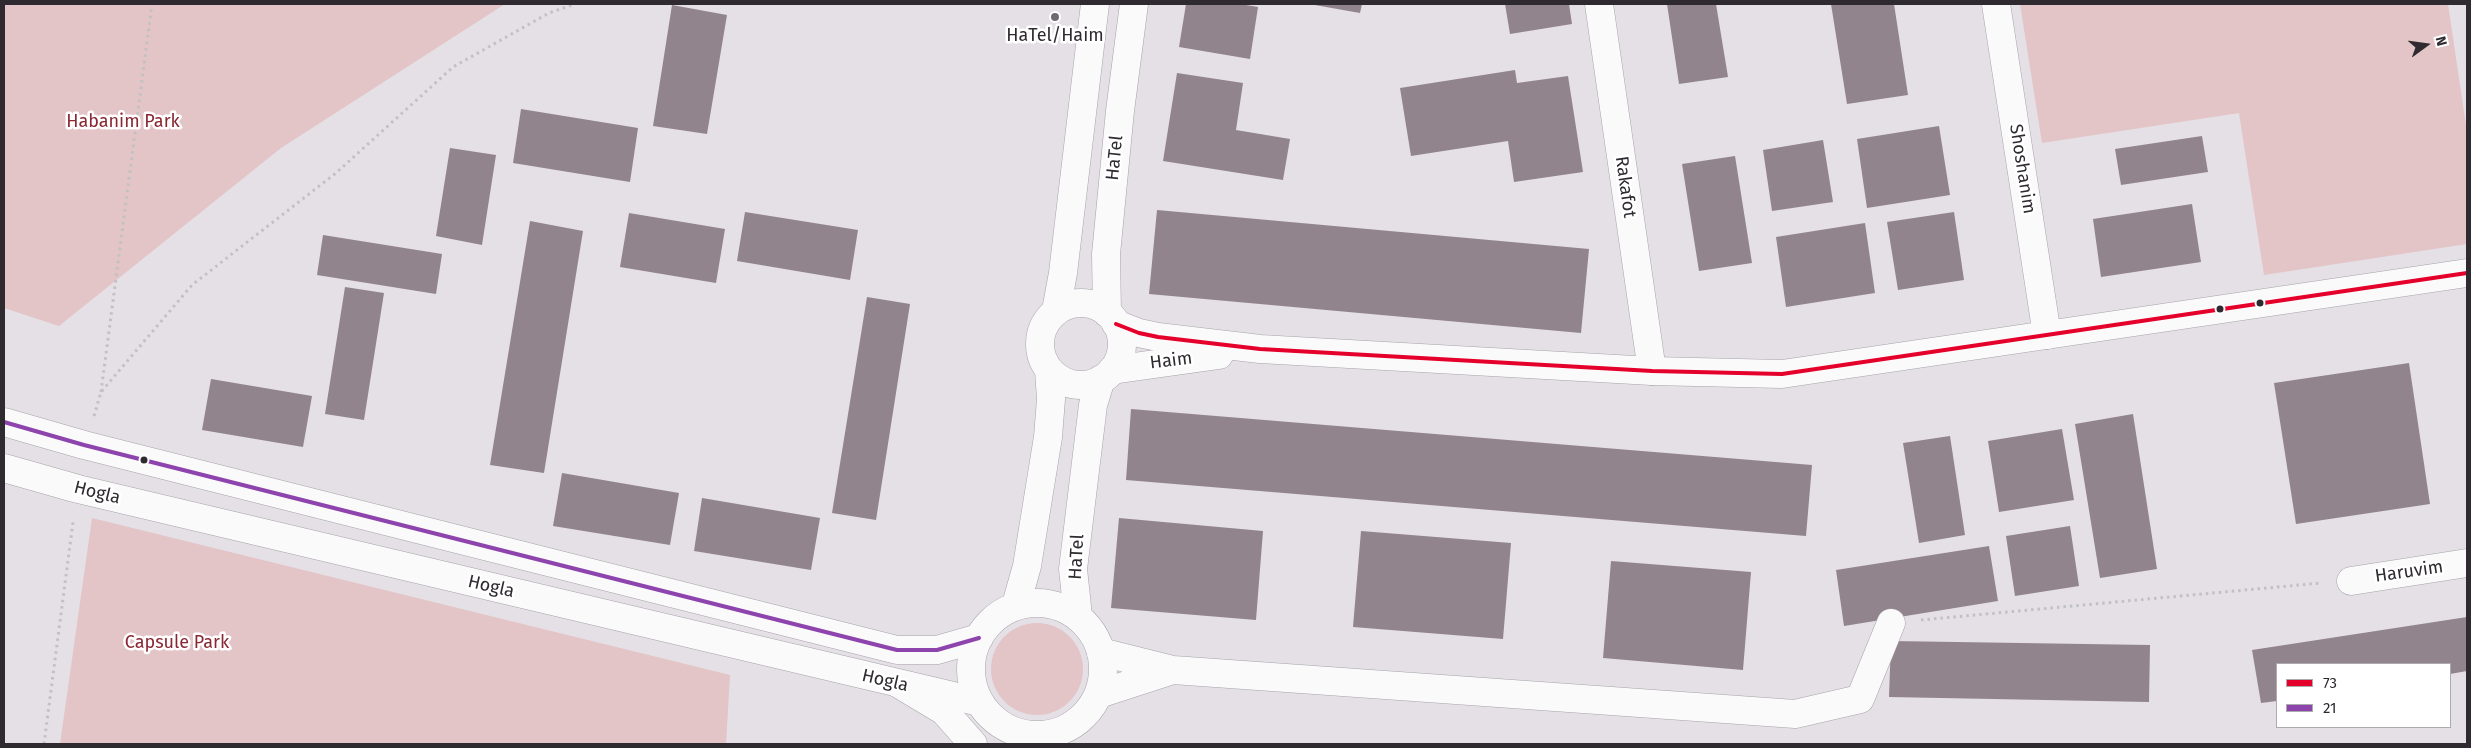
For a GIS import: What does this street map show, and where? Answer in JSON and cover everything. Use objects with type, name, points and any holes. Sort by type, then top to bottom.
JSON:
[{"type":"street","points":[[1056,311],[1063,273],[1095,4]]},
{"type":"street","name":"HaTel","points":[[1112,318],[1106,254],[1120,112],[1134,4]]},
{"type":"street","name":"Rakafot","points":[[1599,4],[1652,371]]},
{"type":"street","name":"Shoshanim","points":[[1996,4],[2047,335]]},
{"type":"street","name":"Haim","points":[[1112,318],[1139,333],[1158,337],[1260,349],[1652,371],[1782,374],[2467,273]]},
{"type":"street","points":[[1082,303],[1096,306],[1112,318],[1121,337],[1121,350],[1106,374],[1084,385],[1071,384],[1059,379],[1049,370],[1043,358],[1040,345],[1047,321],[1056,311],[1068,305],[1082,303]]},
{"type":"street","name":"Haim","points":[[1106,374],[1260,349]]},
{"type":"street","points":[[1016,605],[1027,566],[1048,437],[1051,399],[1049,370]]},
{"type":"street","name":"HaTel","points":[[1078,616],[1074,569],[1092,415],[1106,374]]},
{"type":"street","name":"Hogla","points":[[4,422],[84,445],[897,650],[937,650],[978,638]]},
{"type":"street","name":"Hogla","points":[[4,468],[78,489],[979,702]]},
{"type":"street","name":"Haruvim","points":[[2351,581],[2467,564]]},
{"type":"street","points":[[1033,602],[1049,603],[1064,608],[1078,616],[1093,632],[1101,652],[1104,673],[1099,694],[1070,736],[1011,737],[979,702],[972,682],[971,659],[978,638],[988,624],[1001,613],[1016,605],[1033,602]]},
{"type":"street","points":[[1101,652],[1173,670],[1795,714],[1860,699],[1891,623]]},
{"type":"street","points":[[1099,694],[1173,670]]},
{"type":"street","points":[[899,684],[944,711],[973,744]]},
{"type":"path","points":[[84,445],[101,392],[152,4]]},
{"type":"path","points":[[101,392],[192,285],[336,173],[453,67],[549,13],[575,4]]},
{"type":"path","points":[[44,744],[78,489]]},
{"type":"path","points":[[1891,623],[2351,581]]},
{"type":"green space","name":"Habanim Park","points":[[4,4],[505,4],[281,148],[59,326],[4,308]]},
{"type":"green space","points":[[2020,4],[2448,4],[2467,132],[2467,244],[2264,275],[2239,113],[2042,143]]},
{"type":"green space","name":"Capsule Park","points":[[92,518],[730,675],[726,744],[60,744]]},
{"type":"green space","points":[[1028,623],[1046,623],[1063,630],[1076,643],[1083,660],[1083,678],[1076,695],[1063,708],[1046,715],[1028,715],[1011,708],[998,695],[991,678],[991,660],[998,643],[1011,630]]},
{"type":"building","points":[[1186,4],[1240,4],[1258,7],[1250,59],[1179,47]]},
{"type":"building","points":[[1309,4],[1362,4],[1360,13]]},
{"type":"building","points":[[1505,4],[1569,4],[1572,24],[1510,34]]},
{"type":"building","points":[[1667,4],[1716,4],[1728,77],[1679,84]]},
{"type":"building","points":[[1831,4],[1894,4],[1908,95],[1847,104]]},
{"type":"building","points":[[672,5],[727,15],[707,134],[653,126]]},
{"type":"building","points":[[1515,70],[1517,83],[1568,76],[1583,172],[1514,182],[1508,141],[1411,156],[1400,88]]},
{"type":"building","points":[[1177,73],[1243,83],[1236,130],[1290,139],[1283,180],[1163,161]]},
{"type":"building","points":[[521,109],[638,128],[630,182],[513,163]]},
{"type":"building","points":[[1939,126],[1950,195],[1867,208],[1857,139]]},
{"type":"building","points":[[2202,136],[2208,172],[2121,185],[2115,149]]},
{"type":"building","points":[[1823,140],[1833,202],[1772,211],[1763,150]]},
{"type":"building","points":[[450,148],[496,155],[482,245],[436,236]]},
{"type":"building","points":[[1735,156],[1752,263],[1699,271],[1682,164]]},
{"type":"building","points":[[2192,204],[2201,262],[2101,277],[2093,219]]},
{"type":"building","points":[[1157,210],[1589,249],[1581,333],[1149,294]]},
{"type":"building","points":[[745,212],[858,230],[850,280],[737,261]]},
{"type":"building","points":[[1954,212],[1964,280],[1898,290],[1887,222]]},
{"type":"building","points":[[629,213],[725,229],[716,283],[620,267]]},
{"type":"building","points":[[530,221],[583,231],[544,473],[490,465]]},
{"type":"building","points":[[1865,223],[1875,293],[1786,307],[1776,237]]},
{"type":"building","points":[[323,235],[442,254],[436,294],[317,275]]},
{"type":"building","points":[[345,287],[384,293],[364,420],[325,414]]},
{"type":"building","points":[[867,297],[910,304],[876,520],[832,513]]},
{"type":"building","points":[[2409,363],[2430,504],[2296,524],[2274,383]]},
{"type":"building","points":[[211,379],[312,396],[303,447],[202,430]]},
{"type":"building","points":[[1131,409],[1812,465],[1806,536],[1126,480]]},
{"type":"building","points":[[2133,414],[2157,569],[2100,578],[2075,424]]},
{"type":"building","points":[[2062,429],[2074,500],[1999,512],[1988,441]]},
{"type":"building","points":[[1950,436],[1965,535],[1919,543],[1903,443]]},
{"type":"building","points":[[562,473],[679,493],[670,545],[553,526]]},
{"type":"building","points":[[702,498],[820,518],[811,570],[694,551]]},
{"type":"building","points":[[1119,518],[1263,531],[1256,620],[1111,608]]},
{"type":"building","points":[[2070,526],[2079,586],[2015,596],[2006,536]]},
{"type":"building","points":[[1361,531],[1511,543],[1503,639],[1353,627]]},
{"type":"building","points":[[1989,546],[1998,601],[1844,626],[1836,570]]},
{"type":"building","points":[[1611,561],[1751,572],[1743,670],[1603,658]]},
{"type":"building","points":[[2467,617],[2467,671],[2451,674],[2451,663],[2276,663],[2276,701],[2261,703],[2252,650]]},
{"type":"building","points":[[1891,641],[2150,645],[2149,702],[1889,697]]},
{"type":"transit line","name":"73","points":[[1116,324],[1139,333],[1158,337],[1260,349],[1652,371],[1782,374],[2467,273]]},
{"type":"transit line","name":"21","points":[[4,422],[84,445],[897,650],[937,650],[979,638]]},
{"type":"place","name":"HaTel/Haim","points":[[1055,17]]}]
